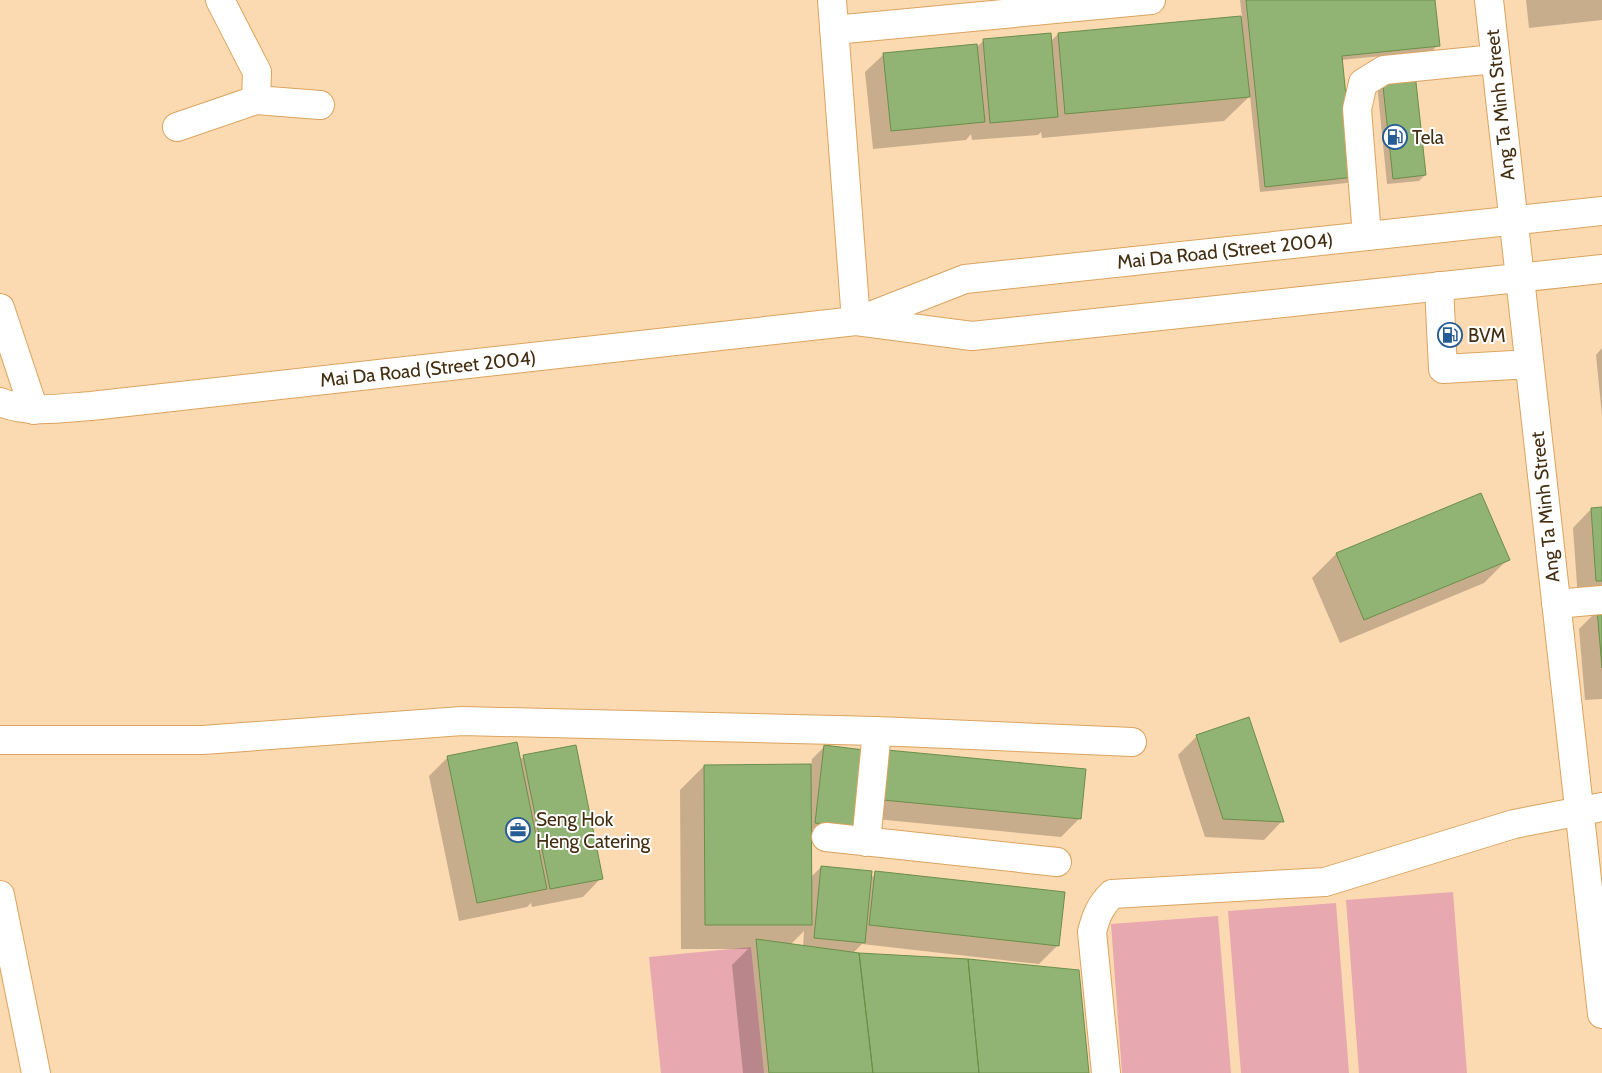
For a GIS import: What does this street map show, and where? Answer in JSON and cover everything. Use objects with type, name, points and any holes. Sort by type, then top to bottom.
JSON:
[{"type":"street","points":[[220,0],[257,72],[256,100]]},
{"type":"street","points":[[832,0],[856,321]]},
{"type":"street","points":[[834,30],[1151,0]]},
{"type":"street","name":"Ang Ta Minh Street","points":[[1488,0],[1556,604],[1590,808],[1602,1014]]},
{"type":"street","points":[[1367,236],[1357,109],[1363,82],[1384,70],[1495,59]]},
{"type":"street","points":[[176,127],[256,100],[320,105]]},
{"type":"street","name":"Mai Da Road (Street 2004)","points":[[856,321],[965,279],[1602,211]]},
{"type":"street","name":"Mai Da Road (Street 2004)","points":[[0,402],[13,407],[34,410],[101,405],[856,321],[972,336],[1602,269]]},
{"type":"street","points":[[1439,286],[1444,369],[1529,364]]},
{"type":"street","points":[[0,308],[34,410]]},
{"type":"street","points":[[1556,604],[1602,600]]},
{"type":"street","points":[[0,740],[203,740],[462,721],[876,731],[1132,742]]},
{"type":"street","points":[[866,842],[876,731]]},
{"type":"street","points":[[1106,1073],[1092,932],[1096,916],[1102,904],[1112,894],[1325,882],[1514,824],[1590,808]]},
{"type":"street","points":[[826,837],[1057,862]]},
{"type":"street","points":[[0,895],[36,1073]]},
{"type":"shaded area","points":[[1453,892],[1467,1073],[1359,1073],[1346,900]]},
{"type":"shaded area","points":[[1336,903],[1349,1073],[1241,1073],[1228,911]]},
{"type":"shaded area","points":[[1218,916],[1231,1073],[1122,1073],[1111,924]]},
{"type":"shaded area","points":[[751,947],[764,1073],[661,1073],[649,957]]},
{"type":"building","points":[[1246,0],[1435,0],[1440,46],[1342,56],[1354,177],[1265,187]]},
{"type":"building","points":[[1241,16],[1250,97],[1065,114],[1058,33]]},
{"type":"building","points":[[1051,33],[1058,117],[990,123],[983,39]]},
{"type":"building","points":[[977,44],[985,122],[891,131],[883,53]]},
{"type":"building","points":[[1415,73],[1426,175],[1393,179],[1382,77]]},
{"type":"building","points":[[1481,493],[1510,560],[1364,620],[1336,553]]},
{"type":"building","points":[[1602,507],[1602,581],[1596,581],[1591,508]]},
{"type":"building","points":[[1597,609],[1602,609],[1602,668]]},
{"type":"building","points":[[1249,717],[1284,822],[1223,819],[1196,735]]},
{"type":"building","points":[[517,742],[547,889],[477,903],[447,756]]},
{"type":"building","points":[[576,745],[603,879],[550,889],[523,755]]},
{"type":"building","points":[[824,745],[864,750],[855,827],[815,823]]},
{"type":"building","points":[[887,750],[1086,769],[1081,819],[883,800]]},
{"type":"building","points":[[811,764],[812,925],[705,925],[704,765]]},
{"type":"building","points":[[821,866],[872,871],[865,943],[814,938]]},
{"type":"building","points":[[875,871],[1065,892],[1059,946],[869,925]]},
{"type":"building","points":[[756,939],[859,953],[873,1073],[769,1073]]},
{"type":"building","points":[[859,953],[968,959],[979,1073],[873,1073]]},
{"type":"building","points":[[968,959],[1079,970],[1089,1073],[979,1073]]},
{"type":"place","name":"Tela","points":[[1395,137]]},
{"type":"place","name":"BVM","points":[[1450,335]]},
{"type":"place","name":"Seng Hok Heng Catering","points":[[518,830]]}]
